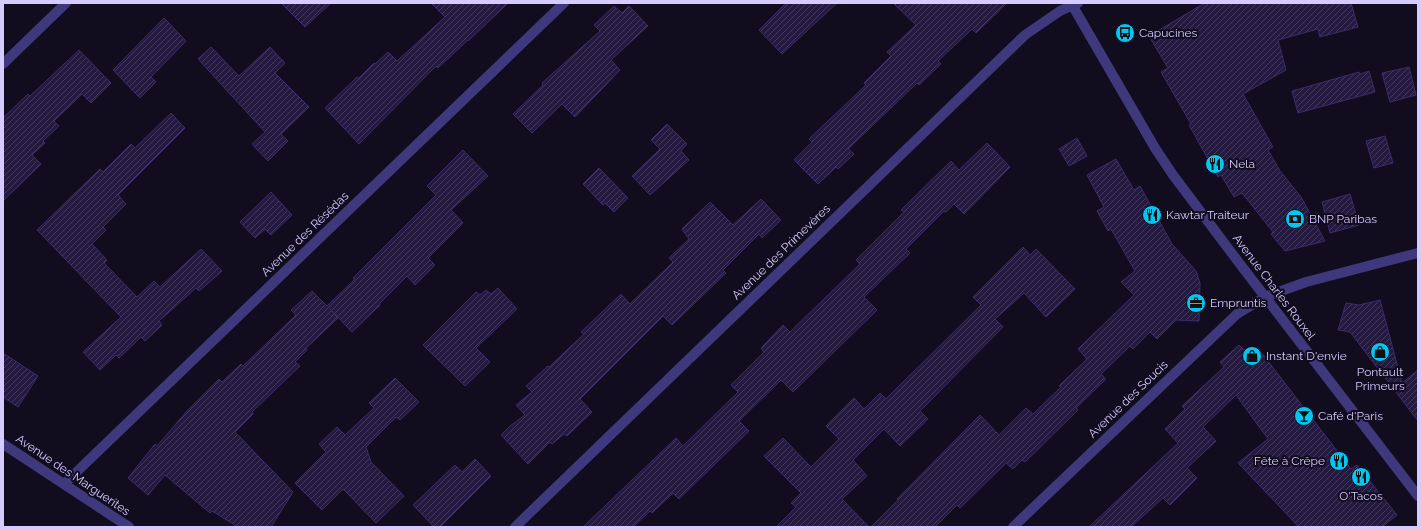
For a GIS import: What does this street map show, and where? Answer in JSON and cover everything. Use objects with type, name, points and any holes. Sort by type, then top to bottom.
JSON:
[{"type":"street","points":[[3,64],[66,3]]},
{"type":"street","name":"Avenue des Résédas","points":[[64,484],[564,3]]},
{"type":"street","name":"Avenue Charles Rouxel","points":[[1074,4],[1155,148],[1173,175],[1418,496]]},
{"type":"street","name":"Avenue des Primevères","points":[[515,527],[1025,35],[1060,11],[1074,4]]},
{"type":"street","name":"Avenue des Soucis","points":[[1013,527],[1237,314],[1265,297],[1306,282],[1418,253]]},
{"type":"street","name":"Avenue des Marguerites","points":[[3,444],[129,527]]},
{"type":"building","points":[[281,3],[331,3],[305,27]]},
{"type":"building","points":[[431,3],[508,3],[438,68],[436,66],[359,144],[325,108],[357,77],[359,78],[388,52],[397,61],[445,17]]},
{"type":"building","points":[[786,3],[837,3],[782,54],[759,30]]},
{"type":"building","points":[[893,3],[1007,3],[976,33],[972,29],[938,61],[941,64],[919,85],[917,83],[848,149],[854,154],[838,169],[836,167],[818,184],[794,160],[812,142],[809,139],[866,85],[864,83],[891,56],[887,52],[916,25]]},
{"type":"building","points":[[1205,3],[1351,3],[1358,27],[1320,37],[1318,29],[1278,40],[1286,70],[1243,94],[1273,147],[1268,150],[1280,171],[1301,197],[1325,241],[1285,251],[1271,234],[1273,232],[1242,193],[1234,197],[1221,175],[1218,177],[1189,125],[1191,124],[1161,72],[1168,68],[1149,36]]},
{"type":"building","points":[[614,6],[622,13],[629,6],[648,26],[611,60],[620,70],[575,117],[562,104],[532,133],[513,114],[543,85],[542,83],[600,31],[594,25]]},
{"type":"building","points":[[164,18],[186,41],[151,77],[156,82],[140,98],[113,70]]},
{"type":"building","points":[[211,47],[239,76],[270,47],[285,63],[275,73],[309,107],[281,134],[288,141],[268,161],[252,144],[265,132],[198,59]]},
{"type":"building","points":[[79,50],[111,83],[91,103],[82,94],[54,121],[59,126],[43,141],[45,143],[32,155],[41,164],[3,201],[3,118],[28,94],[30,96]]},
{"type":"building","points":[[1409,67],[1416,95],[1390,102],[1382,73]]},
{"type":"building","points":[[1369,71],[1375,92],[1298,113],[1292,91],[1359,72],[1360,74]]},
{"type":"building","points":[[171,113],[185,128],[118,195],[126,204],[103,227],[106,230],[92,244],[107,260],[104,263],[137,297],[154,281],[160,287],[201,249],[222,271],[199,291],[196,288],[159,321],[162,325],[145,341],[141,337],[119,358],[116,355],[100,370],[83,352],[121,317],[37,230],[100,169],[103,172],[131,144],[135,148]]},
{"type":"building","points":[[667,124],[687,144],[681,151],[689,160],[650,195],[632,176],[660,149],[651,140]]},
{"type":"building","points":[[1385,136],[1393,163],[1374,168],[1366,141]]},
{"type":"building","points":[[1077,138],[1087,156],[1069,166],[1059,149]]},
{"type":"building","points":[[987,143],[1010,167],[964,214],[954,204],[946,212],[944,211],[906,249],[910,253],[864,297],[877,310],[793,392],[781,380],[739,421],[749,431],[679,499],[673,493],[652,513],[650,511],[633,527],[583,527],[676,438],[683,446],[738,392],[731,385],[764,352],[761,348],[783,325],[790,332],[860,264],[856,260],[904,212],[901,210],[951,161],[959,170]]},
{"type":"building","points":[[463,150],[488,176],[451,210],[463,223],[428,258],[435,265],[415,285],[407,276],[352,332],[330,309],[338,318],[306,348],[307,350],[295,362],[300,366],[252,412],[253,414],[235,432],[293,492],[271,527],[238,527],[212,511],[210,513],[165,475],[148,495],[128,478],[155,444],[157,446],[186,412],[219,379],[222,382],[241,364],[243,366],[296,315],[291,310],[312,291],[327,306],[355,279],[353,278],[436,195],[427,186]]},
{"type":"building","points":[[1116,159],[1134,190],[1140,186],[1172,244],[1196,271],[1200,283],[1199,321],[1176,320],[1157,339],[1150,332],[1133,349],[1130,346],[1101,374],[1106,379],[1076,408],[1078,410],[1025,462],[1022,460],[1013,469],[1006,463],[960,508],[957,505],[935,527],[871,527],[980,415],[999,435],[1026,408],[1033,414],[1087,359],[1078,349],[1134,295],[1121,282],[1135,271],[1111,229],[1108,231],[1097,211],[1104,207],[1087,175]]},
{"type":"building","points":[[599,168],[628,198],[614,212],[605,203],[603,205],[583,184]]},
{"type":"building","points":[[271,192],[292,215],[271,235],[265,229],[255,238],[240,222]]},
{"type":"building","points":[[1350,194],[1359,225],[1330,233],[1322,202]]},
{"type":"building","points":[[761,199],[781,220],[762,238],[759,234],[723,270],[726,273],[672,325],[663,316],[580,399],[592,412],[567,436],[564,434],[552,444],[550,442],[528,464],[501,435],[525,415],[516,405],[532,392],[526,386],[548,366],[549,367],[584,334],[581,332],[621,294],[630,304],[673,262],[669,258],[689,239],[682,229],[710,202],[733,225]]},
{"type":"building","points":[[1023,247],[1030,255],[1036,249],[1075,289],[1046,317],[1024,293],[995,319],[1003,327],[920,411],[928,419],[900,446],[884,429],[853,460],[867,476],[842,499],[869,527],[776,527],[796,507],[791,503],[801,493],[764,456],[783,438],[811,467],[839,439],[826,426],[854,398],[864,409],[880,393],[886,399],[981,305],[973,297]]},
{"type":"building","points":[[498,288],[517,309],[476,348],[490,362],[465,386],[423,345],[476,292],[480,295],[486,290],[491,294]]},
{"type":"building","name":"Pontault Primeurs","points":[[1380,300],[1402,383],[1418,370],[1418,421],[1350,332],[1338,330],[1346,303],[1359,305]]},
{"type":"building","points":[[1239,345],[1246,352],[1261,352],[1351,469],[1357,465],[1397,515],[1382,527],[1299,527],[1238,463],[1268,439],[1236,395],[1203,427],[1216,441],[1187,468],[1197,478],[1170,505],[1163,498],[1131,527],[1089,527],[1178,443],[1165,429],[1185,409],[1182,406],[1224,367],[1220,362]]},
{"type":"building","points":[[3,353],[38,376],[18,407],[3,397]]},
{"type":"building","points":[[395,378],[419,402],[400,420],[396,417],[366,447],[371,462],[404,496],[376,523],[343,489],[322,510],[295,483],[326,452],[319,444],[337,427],[345,435],[374,408],[369,403]]},
{"type":"building","points":[[475,459],[491,476],[440,527],[434,527],[413,505],[455,465],[462,472]]},
{"type":"place","name":"Capucines","points":[[1125,33]]},
{"type":"place","name":"Nela","points":[[1215,164]]},
{"type":"place","name":"Kawtar Traiteur","points":[[1152,215]]},
{"type":"place","name":"BNP Paribas","points":[[1295,219]]},
{"type":"place","name":"Empruntis","points":[[1196,303]]},
{"type":"place","name":"Pontault Primeurs","points":[[1380,352]]},
{"type":"place","name":"Instant D'envie","points":[[1252,356]]},
{"type":"place","name":"Café d'Paris","points":[[1304,416]]},
{"type":"place","name":"Fête à Crêpe","points":[[1339,461]]},
{"type":"place","name":"O'Tacos","points":[[1361,477]]}]
